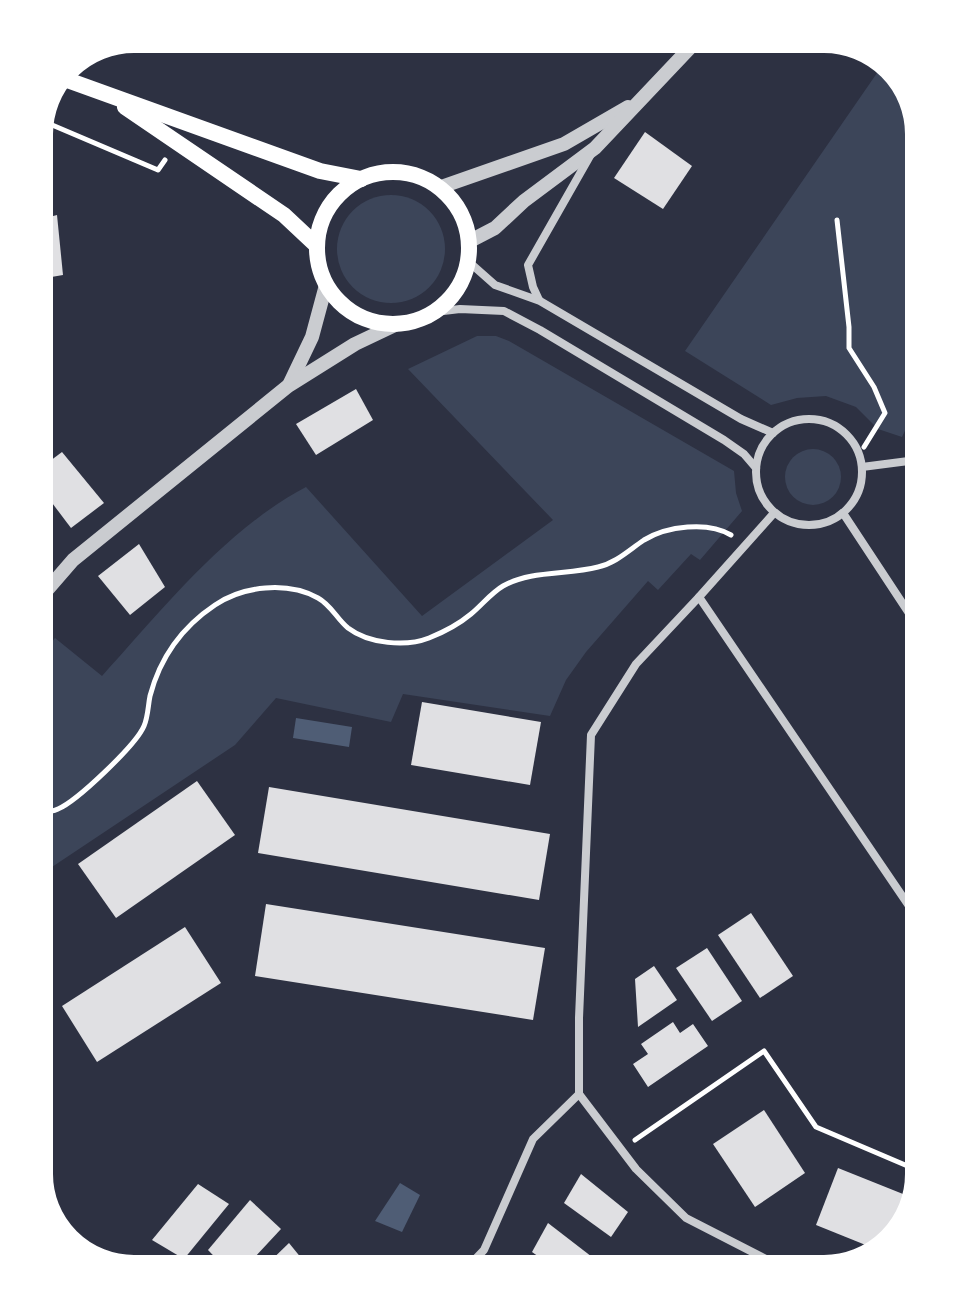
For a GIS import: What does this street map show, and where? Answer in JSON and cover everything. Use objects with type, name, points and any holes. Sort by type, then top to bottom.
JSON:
[{"type":"main road","points":[[68,80],[320,171],[361,179]]},
{"type":"main road","points":[[110,96],[284,215],[316,245]]},
{"type":"main road","points":[[381,172],[402,172],[422,177],[441,187],[460,211],[470,241],[469,262],[463,282],[451,299],[416,322],[395,325],[375,323],[355,315],[338,302],[326,285],[316,245],[320,224],[329,206],[343,190],[381,172]]},
{"type":"street","points":[[470,241],[495,228],[524,201],[595,148],[690,48]]},
{"type":"street","points":[[441,187],[564,144],[643,99]]},
{"type":"street","points":[[540,301],[528,265],[595,148]]},
{"type":"street","points":[[469,262],[495,285],[540,301],[741,419],[773,433]]},
{"type":"street","points":[[288,386],[308,347],[326,285]]},
{"type":"street","points":[[435,312],[460,309],[504,311],[724,440],[744,454],[756,468]]},
{"type":"street","points":[[48,589],[73,560],[288,386],[355,344],[395,325]]},
{"type":"street","points":[[805,419],[822,421],[838,428],[851,440],[859,455],[862,467],[858,493],[843,513],[816,525],[787,521],[774,513],[763,500],[757,484],[758,455],[773,433],[805,419]]},
{"type":"street","points":[[862,467],[910,461]]},
{"type":"street","points":[[768,1260],[686,1218],[636,1169],[579,1094],[579,1018],[591,735],[636,664],[774,513]]},
{"type":"street","points":[[843,513],[910,615]]},
{"type":"street","points":[[699,597],[910,907]]},
{"type":"street","points":[[474,1260],[484,1250],[533,1139],[579,1094]]},
{"type":"path","points":[[49,124],[158,170],[177,144]]},
{"type":"path","points":[[837,220],[849,348],[874,387],[885,413],[878,429],[859,455]]},
{"type":"path","points":[[48,811],[57,810],[70,802],[125,751],[144,727],[157,676],[177,639],[215,604],[234,594],[275,588],[307,593],[320,599],[350,629],[363,636],[406,643],[428,639],[452,627],[504,586],[520,580],[606,565],[647,538],[681,528],[713,527],[732,535]]},
{"type":"path","points":[[622,1149],[764,1051],[816,1127],[910,1167]]},
{"type":"shaded area","points":[[880,69],[903,101],[910,134],[910,420],[902,437],[878,429],[856,407],[826,396],[797,398],[771,405],[685,351]]},
{"type":"shaded area","points":[[391,195],[412,199],[429,211],[441,228],[445,249],[441,270],[429,287],[412,299],[391,303],[370,299],[353,287],[341,270],[337,249],[341,228],[353,211],[370,199]]},
{"type":"shaded area","points":[[477,336],[496,336],[509,341],[734,471],[742,511],[700,560],[691,554],[658,590],[648,581],[586,652],[566,680],[550,716],[403,694],[391,722],[276,698],[235,745],[48,870],[48,647],[55,638],[102,676],[196,572],[249,525],[306,487],[422,616],[553,520],[408,369]]},
{"type":"shaded area","points":[[813,449],[832,458],[841,477],[832,496],[813,505],[794,496],[785,477],[794,458]]},
{"type":"shaded area","points":[[296,718],[352,727],[349,747],[293,738]]},
{"type":"shaded area","points":[[400,1183],[420,1195],[402,1232],[375,1221]]},
{"type":"building","points":[[645,132],[692,166],[663,209],[614,178]]},
{"type":"building","points":[[57,215],[63,275],[48,278],[48,217]]},
{"type":"building","points":[[356,389],[373,420],[316,455],[296,424]]},
{"type":"building","points":[[62,452],[104,503],[71,528],[48,498],[48,462]]},
{"type":"building","points":[[139,544],[165,587],[130,615],[98,576]]},
{"type":"building","points":[[422,702],[541,722],[530,785],[411,765]]},
{"type":"building","points":[[197,781],[235,835],[116,918],[78,864]]},
{"type":"building","points":[[269,787],[550,834],[539,900],[258,853]]},
{"type":"building","points":[[266,904],[545,948],[533,1020],[255,976]]},
{"type":"building","points":[[751,913],[793,976],[760,998],[718,935]]},
{"type":"building","points":[[185,927],[221,983],[97,1062],[62,1006]]},
{"type":"building","points":[[707,948],[742,1001],[712,1021],[676,968]]},
{"type":"building","points":[[654,966],[677,1000],[638,1027],[635,979]]},
{"type":"building","points":[[673,1022],[680,1033],[693,1024],[708,1046],[648,1087],[633,1064],[648,1054],[641,1044]]},
{"type":"building","points":[[764,1110],[805,1173],[755,1207],[713,1144]]},
{"type":"building","points":[[838,1168],[907,1196],[892,1226],[869,1246],[816,1225]]},
{"type":"building","points":[[581,1174],[628,1212],[611,1237],[564,1203]]},
{"type":"building","points":[[198,1184],[229,1204],[184,1259],[152,1240]]},
{"type":"building","points":[[250,1200],[281,1229],[252,1260],[218,1260],[208,1250]]},
{"type":"building","points":[[548,1223],[596,1260],[543,1260],[532,1252]]},
{"type":"building","points":[[289,1243],[303,1260],[271,1260]]}]
